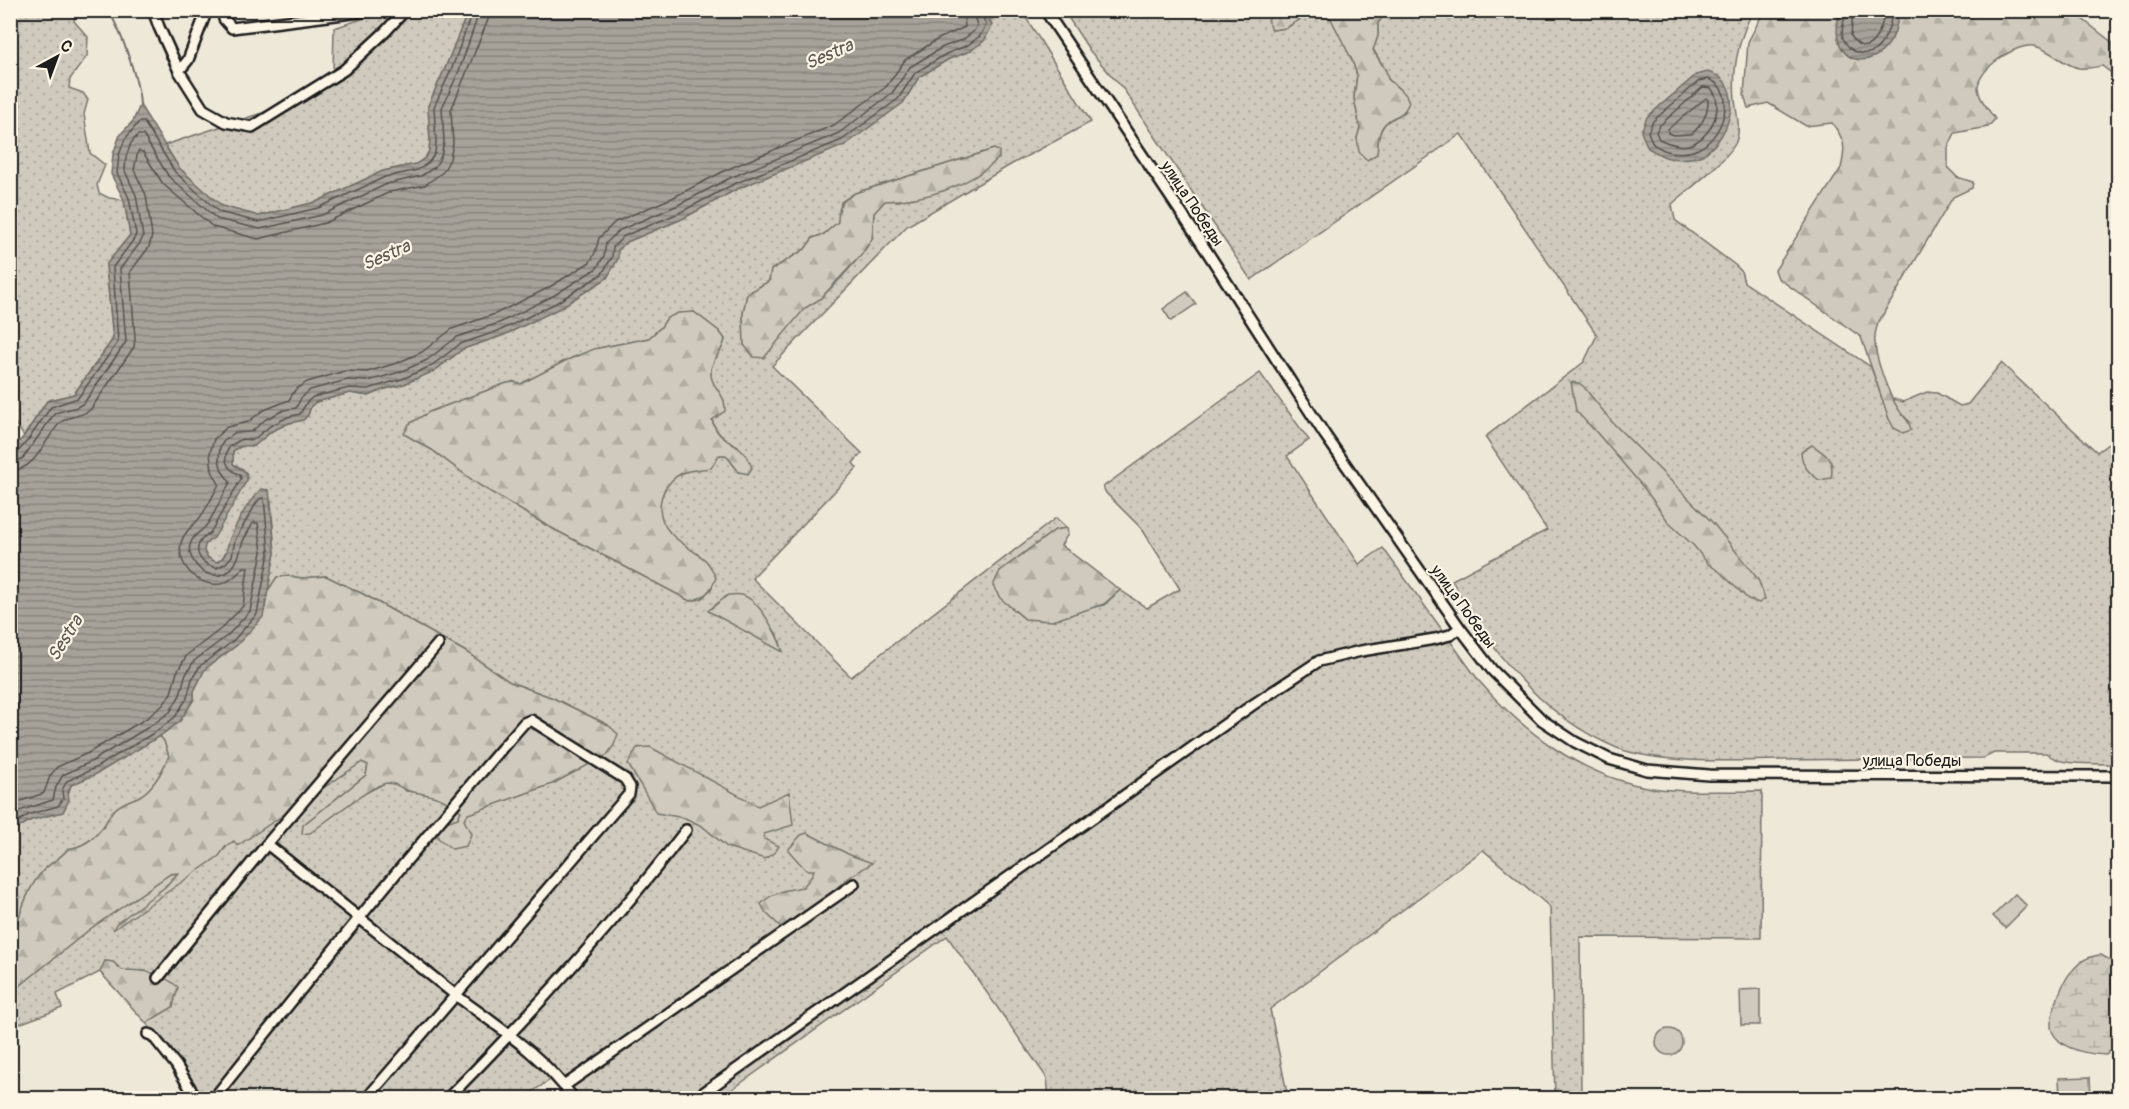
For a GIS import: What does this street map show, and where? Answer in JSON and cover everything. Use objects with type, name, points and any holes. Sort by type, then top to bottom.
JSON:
[{"type":"street","points":[[153,10],[179,71],[203,109],[226,122],[252,127],[344,70],[405,10]]},
{"type":"street","points":[[179,71],[188,60],[207,10]]},
{"type":"street","points":[[223,10],[224,19],[232,28],[376,10]]},
{"type":"street","points":[[291,10],[293,21]]},
{"type":"street","name":"улица Победы","points":[[1045,10],[1197,236],[1325,435],[1460,628],[1492,670],[1542,720],[1575,742],[1610,759],[1647,770],[1708,775],[2118,776]]},
{"type":"street","points":[[696,1098],[1251,706],[1319,661],[1362,651],[1435,639],[1450,635],[1460,628]]},
{"type":"street","points":[[158,978],[267,844],[438,644]]},
{"type":"street","points":[[214,1098],[358,917],[524,723],[531,720],[625,779],[630,787],[628,794],[367,1098]]},
{"type":"street","points":[[448,1098],[510,1035],[612,922],[686,830]]},
{"type":"street","points":[[267,844],[510,1035],[564,1086],[573,1098]]},
{"type":"street","points":[[564,1086],[854,884]]},
{"type":"street","points":[[148,1034],[152,1035],[176,1065],[196,1098]]},
{"type":"green space","points":[[11,11],[79,11],[74,21],[88,37],[87,56],[70,79],[69,88],[83,93],[88,100],[84,114],[90,153],[105,165],[97,185],[99,193],[109,198],[124,200],[130,235],[106,265],[113,339],[74,394],[47,401],[24,436],[11,418],[11,52],[13,53],[15,43],[11,42]]},
{"type":"green space","points":[[386,11],[468,11],[428,106],[430,141],[429,151],[425,158],[416,164],[383,171],[316,202],[259,216],[222,207],[179,168],[165,145],[274,109],[333,72],[334,28]]},
{"type":"green space","points":[[1005,11],[1022,11],[1091,122],[1012,164],[907,226],[772,366],[862,453],[853,463],[857,468],[752,578],[851,677],[1056,518],[1067,528],[1055,530],[1000,571],[1009,606],[1025,619],[1104,605],[1120,590],[1147,608],[1180,589],[1142,529],[1106,493],[1103,487],[1260,373],[1309,440],[1287,456],[1359,564],[1383,548],[1479,681],[1515,718],[1556,750],[1602,774],[1627,782],[1679,791],[1762,791],[1761,938],[1580,937],[1581,1098],[1555,1098],[1550,907],[1483,850],[1270,1009],[1288,1098],[1049,1098],[1047,1078],[947,936],[720,1098],[568,1098],[550,1080],[523,1098],[199,1098],[182,1067],[146,1023],[172,1007],[146,971],[122,971],[113,962],[105,961],[100,972],[57,994],[62,1008],[11,1027],[11,993],[90,929],[170,874],[179,872],[165,887],[192,874],[234,841],[237,845],[362,762],[368,765],[366,775],[303,825],[385,783],[397,784],[406,791],[432,794],[461,811],[458,818],[438,825],[464,820],[468,814],[552,784],[606,755],[608,725],[553,698],[510,682],[466,652],[363,594],[326,576],[277,577],[267,592],[275,553],[271,501],[229,547],[222,558],[217,562],[208,557],[203,548],[247,474],[233,464],[233,451],[244,445],[254,446],[272,431],[289,423],[303,420],[316,402],[350,393],[369,396],[404,384],[434,371],[463,349],[504,335],[559,308],[607,278],[618,250],[626,242],[682,219],[737,189],[784,169],[903,103],[919,77],[949,59],[970,51],[992,26],[990,20]],"holes":[[[994,149],[900,201],[885,200],[874,213],[872,239],[841,278],[820,299],[744,345],[743,313],[747,294],[769,281],[771,270],[805,249],[813,238],[824,234],[838,222],[841,202],[855,193]],[[694,312],[719,331],[725,339],[711,372],[713,382],[724,401],[712,420],[722,436],[738,446],[739,472],[726,455],[719,455],[705,465],[688,470],[672,479],[661,498],[659,507],[663,524],[674,537],[705,560],[710,567],[712,588],[701,599],[690,601],[546,525],[479,485],[432,450],[404,434],[430,412],[507,383],[521,384],[594,349],[649,338],[667,318]],[[709,611],[772,627],[779,638],[782,651]]]},
{"type":"green space","points":[[1064,11],[1272,11],[1270,14],[1272,30],[1286,28],[1307,15],[1323,14],[1331,18],[1357,75],[1354,98],[1360,128],[1357,138],[1381,130],[1386,122],[1405,112],[1406,95],[1388,79],[1373,49],[1378,36],[1378,23],[1387,11],[1753,11],[1740,43],[1736,65],[1734,87],[1737,139],[1730,151],[1706,176],[1672,204],[1675,220],[1735,265],[1741,271],[1744,282],[1871,367],[1889,419],[1909,421],[1899,412],[1892,398],[1903,402],[1927,392],[1937,393],[1960,406],[1968,404],[2001,363],[2097,452],[2118,437],[2118,765],[2071,763],[2053,758],[2046,753],[1994,753],[1984,758],[1741,761],[1675,759],[1653,757],[1617,748],[1565,719],[1520,679],[1501,656],[1452,580],[1547,530],[1485,437],[1584,362],[1597,335],[1461,134],[1251,280],[1124,90],[1090,51]]},
{"type":"green space","points":[[1272,11],[1387,11],[1378,23],[1378,36],[1373,50],[1386,71],[1388,79],[1406,95],[1409,102],[1404,112],[1388,121],[1382,128],[1377,154],[1367,160],[1359,152],[1357,138],[1360,128],[1354,98],[1357,75],[1331,19],[1323,14],[1307,15],[1286,28],[1272,30],[1268,21]]},
{"type":"green space","points":[[1764,11],[2072,11],[2113,43],[2112,48],[2118,57],[2118,78],[2102,66],[2079,68],[2067,64],[2046,50],[2026,46],[2000,58],[1991,65],[1980,80],[1978,87],[1980,95],[1995,119],[1988,127],[1955,133],[1948,148],[1948,168],[1957,177],[1973,182],[1972,188],[1953,197],[1878,323],[1876,331],[1876,354],[1882,375],[1895,404],[1910,426],[1911,430],[1903,433],[1894,428],[1889,419],[1861,337],[1778,278],[1775,270],[1841,168],[1844,149],[1840,134],[1832,123],[1806,126],[1768,103],[1748,108],[1744,95],[1748,42]]},
{"type":"green space","points":[[994,149],[999,151],[999,158],[974,177],[960,184],[931,195],[885,201],[874,213],[872,239],[862,254],[820,299],[805,308],[764,358],[754,357],[744,345],[743,313],[747,294],[769,281],[771,270],[805,249],[813,238],[824,234],[838,222],[841,204],[846,199],[855,193]]},
{"type":"green space","points":[[1187,292],[1196,304],[1171,321],[1163,309]]},
{"type":"green space","points":[[694,312],[719,331],[725,339],[713,362],[711,375],[724,401],[725,411],[712,420],[720,435],[743,452],[752,468],[748,474],[739,472],[726,455],[719,455],[711,468],[684,472],[669,484],[663,493],[660,509],[665,526],[670,533],[706,561],[716,578],[712,587],[699,598],[690,601],[546,525],[479,485],[432,450],[404,434],[409,424],[429,412],[507,383],[521,384],[594,349],[649,338],[667,318],[678,313]]},
{"type":"green space","points":[[1571,382],[1579,383],[1584,387],[1612,422],[1713,523],[1758,579],[1765,599],[1759,603],[1748,599],[1720,572],[1708,564],[1694,546],[1670,524],[1644,488],[1576,411]]},
{"type":"green space","points":[[1812,445],[1829,458],[1832,466],[1831,478],[1819,480],[1804,465],[1801,452]]},
{"type":"green space","points":[[1067,528],[1068,534],[1061,545],[1120,590],[1104,604],[1052,621],[1025,619],[1000,598],[993,586],[1000,571],[1055,530]]},
{"type":"green space","points":[[326,576],[363,594],[466,652],[510,682],[553,698],[608,725],[618,734],[614,745],[607,755],[552,784],[468,814],[464,820],[471,834],[466,846],[452,849],[438,838],[438,825],[458,818],[461,811],[436,797],[388,783],[361,796],[310,833],[302,834],[303,825],[366,775],[368,765],[362,762],[237,846],[234,841],[226,846],[219,856],[113,930],[116,924],[165,887],[178,873],[170,874],[90,929],[11,993],[11,940],[32,885],[46,868],[68,849],[92,839],[116,808],[143,794],[153,785],[169,756],[160,736],[180,721],[194,699],[194,691],[205,669],[237,645],[265,609],[267,592],[277,577],[302,578]]},
{"type":"green space","points":[[728,595],[742,595],[749,598],[762,611],[773,628],[783,652],[708,611]]},
{"type":"green space","points":[[160,736],[169,756],[157,779],[143,794],[116,808],[92,839],[68,849],[43,871],[28,894],[11,940],[11,827],[18,828],[31,820],[63,811],[71,785],[98,773]]},
{"type":"green space","points":[[650,747],[758,806],[789,792],[793,825],[764,834],[764,839],[779,846],[775,852],[765,859],[727,847],[702,826],[685,818],[656,813],[628,764],[637,748]]},
{"type":"green space","points":[[807,833],[850,855],[872,863],[847,879],[808,912],[783,929],[766,913],[761,904],[776,894],[803,887],[811,877],[814,870],[806,870],[788,850],[801,835]]},
{"type":"green space","points":[[2015,894],[2027,906],[2005,928],[1993,916]]},
{"type":"green space","points":[[2101,955],[2112,961],[2116,968],[2111,982],[2117,1012],[2111,1028],[2112,1049],[2106,1055],[2091,1054],[2068,1047],[2056,1037],[2051,1025],[2057,999],[2069,974],[2082,961]]},
{"type":"green space","points":[[105,961],[113,962],[122,970],[152,973],[171,982],[178,987],[173,1007],[146,1023],[100,972]]},
{"type":"green space","points":[[1760,989],[1760,1025],[1741,1025],[1740,990]]},
{"type":"green space","points":[[1669,1029],[1678,1033],[1682,1042],[1678,1051],[1669,1055],[1660,1051],[1656,1042],[1660,1033]]},
{"type":"green space","points":[[2090,1077],[2091,1098],[2060,1098],[2059,1078]]},
{"type":"water","name":"Sestra","points":[[984,10],[992,26],[984,41],[970,51],[949,59],[919,77],[903,103],[845,145],[737,189],[682,219],[627,242],[618,250],[618,259],[607,278],[560,308],[504,335],[463,349],[434,371],[404,384],[369,396],[350,393],[316,402],[303,420],[289,423],[272,431],[254,446],[241,446],[233,451],[233,464],[244,472],[247,480],[214,538],[206,544],[204,551],[212,560],[217,562],[221,559],[226,554],[230,538],[248,505],[261,489],[269,490],[275,553],[263,617],[237,645],[205,669],[194,691],[194,699],[180,721],[160,736],[98,773],[71,785],[68,792],[69,800],[63,812],[31,820],[18,828],[11,827],[11,451],[47,401],[74,394],[113,339],[106,265],[130,235],[124,200],[111,174],[113,154],[120,135],[133,121],[140,105],[179,168],[222,206],[259,216],[316,202],[383,171],[416,164],[425,158],[429,151],[430,141],[428,106],[468,11]]},
{"type":"water","points":[[1840,11],[1898,11],[1894,32],[1886,48],[1874,57],[1862,60],[1850,57],[1841,48],[1837,32]]},
{"type":"water","points":[[1708,72],[1721,78],[1731,97],[1729,119],[1711,149],[1702,155],[1677,159],[1666,157],[1648,148],[1641,132],[1647,117],[1696,75]]},
{"type":"waterway","points":[[108,10],[128,56],[140,105]]}]
